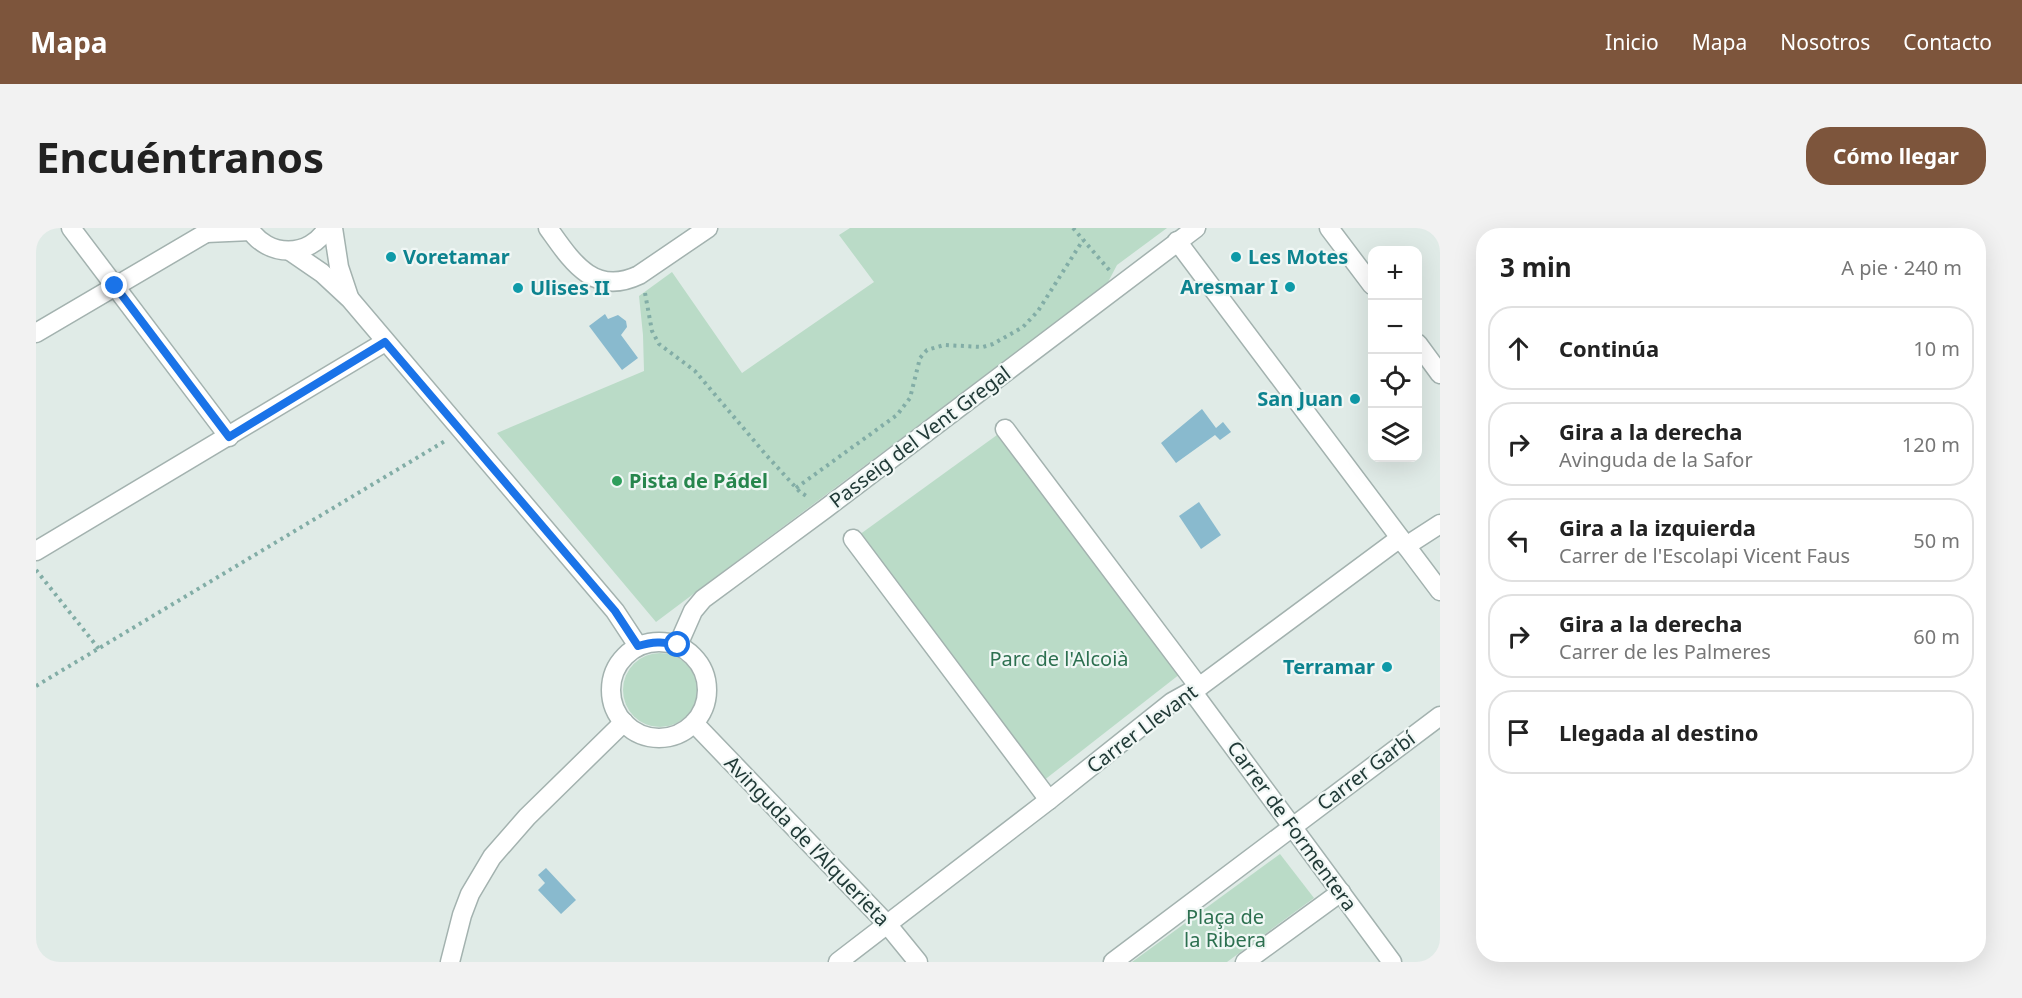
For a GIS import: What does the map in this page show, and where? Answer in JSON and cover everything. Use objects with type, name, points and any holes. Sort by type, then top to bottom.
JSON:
[{"type":"street","points":[[71,228],[229,437]]},
{"type":"street","points":[[36,333],[209,231],[250,229],[261,242],[275,249],[290,251],[304,248],[317,241],[327,228]]},
{"type":"street","points":[[333,228],[339,267],[350,298]]},
{"type":"street","points":[[548,228],[578,266],[590,276],[604,281],[629,279],[642,273],[708,228]]},
{"type":"street","name":"Passeig del Vent Gregal","points":[[678,645],[693,611],[703,598],[830,505],[1196,228]]},
{"type":"street","points":[[1329,228],[1368,280]]},
{"type":"street","points":[[1177,241],[1440,591]]},
{"type":"street","points":[[290,251],[322,273],[350,298],[615,611],[638,646]]},
{"type":"street","points":[[36,551],[385,342]]},
{"type":"street","points":[[1422,349],[1440,374]]},
{"type":"street","points":[[1005,429],[1196,689]]},
{"type":"street","name":"Carrer Llevant","points":[[838,962],[1172,702],[1196,689],[1403,542],[1440,524]]},
{"type":"street","points":[[853,539],[1049,800]]},
{"type":"street","points":[[651,642],[678,645],[696,659],[704,671],[707,699],[702,712],[684,731],[658,738],[646,736],[624,722],[616,712],[612,700],[613,675],[627,653],[638,646],[651,642]]},
{"type":"street","name":"Carrer de Formentera","points":[[1196,689],[1292,826],[1392,962]]},
{"type":"street","name":"Carrer Garbí","points":[[1292,826],[1440,716]]},
{"type":"street","points":[[450,962],[470,894],[492,857],[527,817],[624,722]]},
{"type":"street","name":"Avinguda de l’Alquerieta","points":[[694,723],[887,924],[918,962]]},
{"type":"street","points":[[1113,962],[1292,826]]},
{"type":"street","points":[[1245,962],[1341,892]]},
{"type":"path","points":[[1073,228],[1122,284]]},
{"type":"path","points":[[642,273],[652,331],[659,344],[696,371],[796,488],[897,415],[910,398],[920,358],[927,350],[944,345],[983,347],[1023,327],[1038,311],[1083,240]]},
{"type":"path","points":[[36,687],[462,432]]},
{"type":"path","points":[[36,569],[99,649]]},
{"type":"green space","points":[[850,228],[1167,228],[1117,265],[1107,284],[656,622],[497,433],[644,371],[639,296],[672,272],[742,373],[874,282],[839,235]]},
{"type":"green space","name":"Parc de l'Alcoià","points":[[997,435],[1180,674],[1043,781],[859,535]]},
{"type":"green space","points":[[660,653],[674,656],[686,664],[694,676],[697,690],[694,704],[686,716],[674,724],[660,727],[646,724],[634,716],[626,704],[623,690],[626,676],[634,664],[646,656]]},
{"type":"green space","name":"Plaça de la Ribera","points":[[1280,854],[1314,898],[1227,962],[1132,962]]},
{"type":"water","points":[[605,314],[608,319],[618,315],[626,321],[627,327],[621,335],[638,358],[622,370],[589,326]]},
{"type":"water","points":[[1202,409],[1216,428],[1223,422],[1231,432],[1220,440],[1215,435],[1176,463],[1161,443]]},
{"type":"water","points":[[1199,502],[1221,535],[1201,549],[1179,516]]},
{"type":"water","points":[[546,868],[576,900],[561,914],[538,890],[545,883],[538,875]]},
{"type":"place","name":"Voretamar","points":[[391,257]]},
{"type":"place","name":"Les Motes","points":[[1236,257]]},
{"type":"place","name":"Aresmar I","points":[[1290,287]]},
{"type":"place","name":"Ulises II","points":[[518,288]]},
{"type":"place","name":"San Juan","points":[[1355,399]]},
{"type":"place","name":"Pista de Pádel","points":[[617,481]]},
{"type":"place","name":"Terramar","points":[[1387,667]]},
{"type":"route","points":[[115,286],[229,437],[385,342],[615,611],[638,646],[651,642],[678,645]]}]
